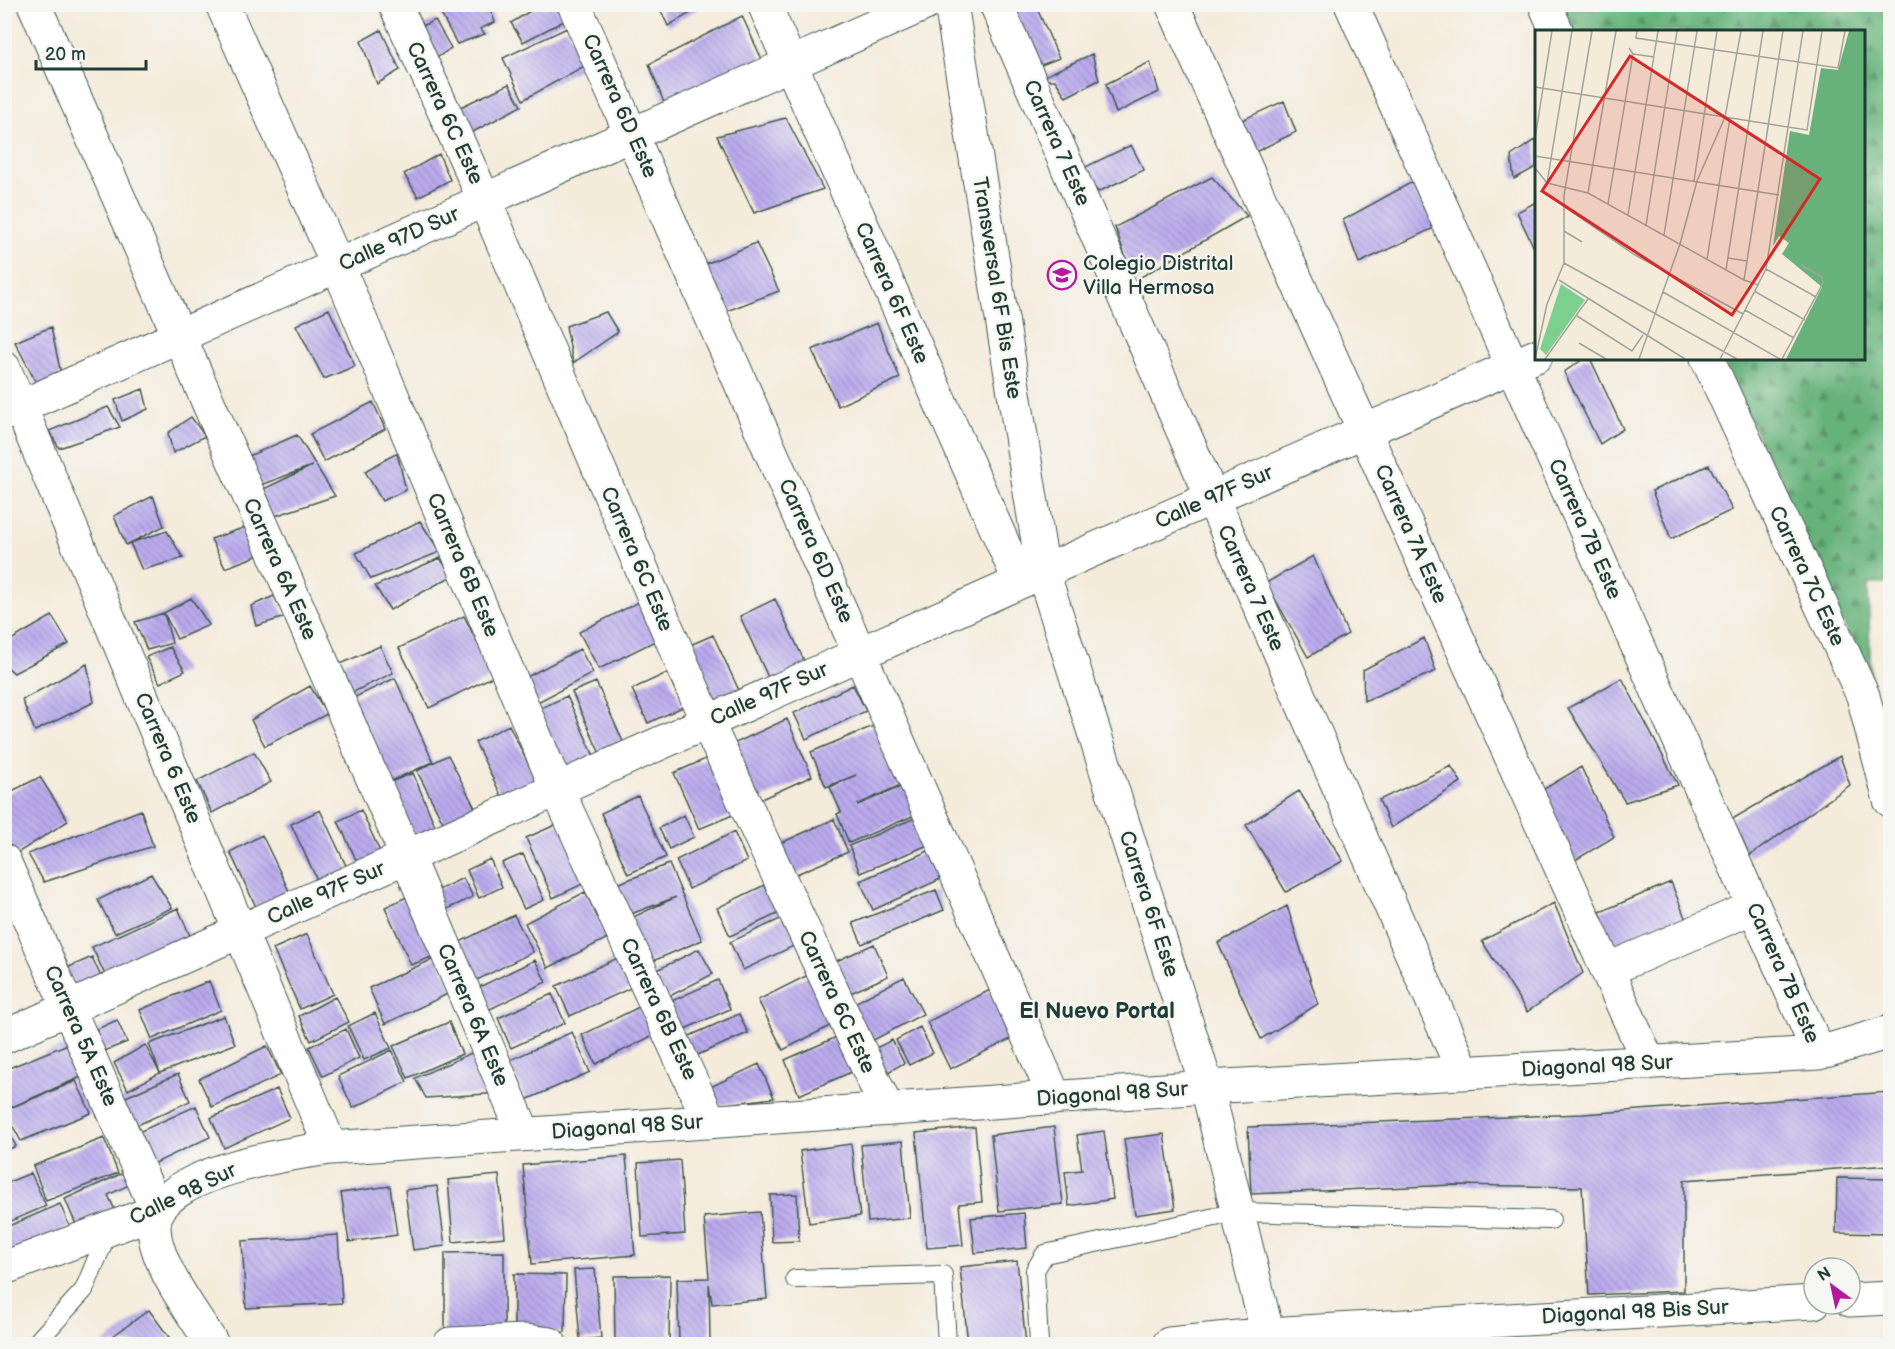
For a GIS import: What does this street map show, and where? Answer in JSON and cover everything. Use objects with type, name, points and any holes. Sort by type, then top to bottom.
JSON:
[{"type":"street","name":"Carrera 6A Este","points":[[34,4],[406,857],[524,1134]]},
{"type":"street","name":"Carrera 6B Este","points":[[222,4],[338,266],[557,789],[711,1122]]},
{"type":"street","name":"Carrera 6C Este","points":[[395,4],[485,201],[707,722],[887,1110]]},
{"type":"street","name":"Carrera 6D Este","points":[[574,4],[1056,1098]]},
{"type":"street","name":"Carrera 6F Este","points":[[764,4],[1031,577],[1208,1088],[1269,1339]]},
{"type":"street","name":"Calle 97D Sur","points":[[13,411],[925,4]]},
{"type":"street","name":"Transversal 6F Bis Este","points":[[951,4],[1031,577]]},
{"type":"street","name":"Carrera 7 Este","points":[[996,4],[1464,1073]]},
{"type":"street","name":"Carrera 7A Este","points":[[1172,4],[1649,1063]]},
{"type":"street","name":"Carrera 7B Este","points":[[1351,4],[1525,362],[1754,908],[1819,1053]]},
{"type":"street","points":[[1545,4],[1556,30]]},
{"type":"street","name":"Carrera 7C Este","points":[[1708,360],[1863,696],[1890,800]]},
{"type":"street","name":"Calle 97F Sur","points":[[4,1037],[1031,577],[1525,362]]},
{"type":"street","name":"Carrera 6 Este","points":[[4,368],[13,411],[240,931],[331,1148]]},
{"type":"street","name":"Carrera 5A Este","points":[[4,861],[157,1211]]},
{"type":"street","points":[[1607,970],[1754,908]]},
{"type":"street","name":"Diagonal 98 Sur","points":[[331,1148],[1208,1088],[1819,1053],[1890,1032]]},
{"type":"street","name":"Calle 98 Sur","points":[[4,1268],[157,1211],[169,1198],[187,1187],[248,1162],[331,1148]]},
{"type":"street","points":[[157,1211],[154,1225],[157,1246],[169,1274],[212,1344]]},
{"type":"street","points":[[1862,1299],[1890,1298]]},
{"type":"street","name":"Diagonal 98 Bis Sur","points":[[1169,1344],[1802,1303]]},
{"type":"street","points":[[450,1344],[524,1341],[550,1344]]},
{"type":"lane","points":[[1039,1344],[1035,1270],[1045,1254],[1238,1212],[1551,1220]]},
{"type":"lane","points":[[35,1344],[84,1290],[109,1229]]},
{"type":"lane","points":[[795,1279],[943,1275],[947,1344]]},
{"type":"green space","points":[[1562,5],[1890,5],[1890,584],[1868,584],[1871,684],[1723,360],[1865,360],[1865,30],[1574,30]]},
{"type":"building","points":[[462,4],[492,4],[489,6],[495,22],[480,29],[485,34],[457,44],[441,14]]},
{"type":"building","points":[[541,4],[558,4],[570,18],[523,42],[511,23]]},
{"type":"building","points":[[658,4],[706,4],[668,26]]},
{"type":"building","points":[[1026,4],[1035,4],[1059,58],[1031,69],[1004,14]]},
{"type":"building","points":[[742,16],[765,66],[666,108],[649,64]]},
{"type":"building","points":[[435,20],[451,48],[432,61],[416,29]]},
{"type":"building","points":[[567,28],[586,65],[523,100],[503,58]]},
{"type":"building","points":[[381,30],[400,70],[377,84],[361,41]]},
{"type":"building","points":[[1092,54],[1099,80],[1066,97],[1055,80],[1036,80]]},
{"type":"building","points":[[1150,62],[1159,92],[1116,113],[1106,84]]},
{"type":"building","points":[[509,84],[521,106],[458,140],[454,110]]},
{"type":"building","points":[[1284,101],[1296,132],[1247,156],[1231,125]]},
{"type":"building","points":[[786,118],[823,189],[754,213],[717,136]]},
{"type":"building","points":[[1535,140],[1535,168],[1514,179],[1511,156]]},
{"type":"building","points":[[1131,145],[1144,170],[1098,192],[1090,182],[1075,172]]},
{"type":"building","points":[[439,154],[450,180],[418,197],[404,174]]},
{"type":"building","points":[[1212,177],[1247,216],[1134,281],[1115,227]]},
{"type":"building","points":[[1414,181],[1436,227],[1359,263],[1343,220]]},
{"type":"building","points":[[1535,203],[1535,250],[1517,212]]},
{"type":"building","points":[[756,243],[779,291],[724,312],[703,265]]},
{"type":"building","points":[[329,309],[355,366],[324,379],[296,325]]},
{"type":"building","points":[[606,312],[618,332],[573,363],[566,326]]},
{"type":"building","points":[[877,323],[900,378],[838,406],[812,350]]},
{"type":"building","points":[[51,327],[61,374],[40,390],[15,342]]},
{"type":"building","points":[[1582,360],[1591,360],[1623,429],[1600,444],[1564,372]]},
{"type":"building","points":[[143,389],[148,409],[122,421],[115,400]]},
{"type":"building","points":[[373,402],[385,429],[324,462],[310,434]]},
{"type":"building","points":[[108,407],[120,427],[59,448],[49,431]]},
{"type":"building","points":[[191,417],[205,436],[173,453],[168,433]]},
{"type":"building","points":[[297,435],[335,496],[269,518],[253,494],[312,466],[255,487],[244,458]]},
{"type":"building","points":[[397,453],[406,490],[382,501],[365,471]]},
{"type":"building","points":[[1709,465],[1732,510],[1671,539],[1652,491]]},
{"type":"building","points":[[153,496],[164,526],[126,545],[114,516]]},
{"type":"building","points":[[420,521],[440,552],[371,579],[356,553]]},
{"type":"building","points":[[246,527],[259,555],[225,568],[211,539]]},
{"type":"building","points":[[167,531],[183,558],[142,570],[130,543]]},
{"type":"building","points":[[1313,556],[1348,634],[1308,657],[1266,583]]},
{"type":"building","points":[[440,558],[452,576],[390,610],[375,586]]},
{"type":"building","points":[[274,596],[285,617],[256,626],[251,606]]},
{"type":"building","points":[[191,598],[209,625],[177,639],[164,613]]},
{"type":"building","points":[[775,599],[808,669],[772,686],[740,616]]},
{"type":"building","points":[[639,602],[659,639],[599,669],[579,632]]},
{"type":"building","points":[[164,613],[172,643],[147,650],[135,622]]},
{"type":"building","points":[[52,616],[69,644],[14,673],[4,664],[4,644]]},
{"type":"building","points":[[464,616],[494,676],[429,708],[399,648]]},
{"type":"building","points":[[713,635],[743,699],[716,712],[686,647]]},
{"type":"building","points":[[1424,638],[1436,671],[1364,701],[1363,670]]},
{"type":"building","points":[[380,646],[393,673],[349,694],[336,666]]},
{"type":"building","points":[[170,647],[185,671],[160,683],[146,657]]},
{"type":"building","points":[[580,649],[593,673],[534,704],[521,680]]},
{"type":"building","points":[[87,664],[94,702],[35,731],[22,700]]},
{"type":"building","points":[[667,673],[683,707],[648,723],[632,689]]},
{"type":"building","points":[[395,678],[433,762],[389,782],[351,699]]},
{"type":"building","points":[[1622,678],[1678,785],[1625,802],[1568,708]]},
{"type":"building","points":[[596,682],[625,746],[601,756],[572,692]]},
{"type":"building","points":[[853,685],[866,711],[806,739],[794,713]]},
{"type":"building","points":[[310,686],[327,714],[265,746],[251,720]]},
{"type":"building","points":[[567,696],[597,763],[567,777],[537,710]]},
{"type":"building","points":[[787,719],[812,776],[757,801],[731,745]]},
{"type":"building","points":[[878,724],[907,782],[857,805],[910,783],[922,812],[849,843],[837,814],[841,812],[830,787],[856,775],[826,787],[811,752]]},
{"type":"building","points":[[509,725],[539,786],[505,803],[475,742]]},
{"type":"building","points":[[254,752],[271,782],[212,813],[197,781]]},
{"type":"building","points":[[448,755],[479,816],[448,832],[417,771]]},
{"type":"building","points":[[1840,756],[1850,785],[1748,857],[1729,821]]},
{"type":"building","points":[[710,757],[735,814],[699,829],[674,773]]},
{"type":"building","points":[[1451,766],[1461,782],[1391,828],[1379,800]]},
{"type":"building","points":[[1581,767],[1614,837],[1572,862],[1539,792]]},
{"type":"building","points":[[413,773],[438,833],[409,845],[383,785]]},
{"type":"building","points":[[40,777],[68,821],[8,859],[4,850],[4,795]]},
{"type":"building","points":[[1299,791],[1343,861],[1286,892],[1246,825]]},
{"type":"building","points":[[638,796],[666,857],[628,874],[601,813]]},
{"type":"building","points":[[141,810],[153,846],[44,882],[28,854]]},
{"type":"building","points":[[320,810],[349,872],[320,886],[291,824]]},
{"type":"building","points":[[361,810],[382,856],[359,866],[338,821]]},
{"type":"building","points":[[684,815],[694,837],[669,849],[659,828]]},
{"type":"building","points":[[922,815],[933,843],[860,873],[849,846]]},
{"type":"building","points":[[834,819],[848,852],[785,879],[772,847]]},
{"type":"building","points":[[562,822],[589,881],[553,898],[526,838]]},
{"type":"building","points":[[734,832],[747,861],[689,889],[676,860]]},
{"type":"building","points":[[262,835],[290,893],[258,911],[230,852]]},
{"type":"building","points":[[935,848],[947,876],[873,910],[860,881]]},
{"type":"building","points":[[523,854],[544,900],[524,909],[502,863]]},
{"type":"building","points":[[490,859],[502,887],[479,898],[467,870]]},
{"type":"building","points":[[669,864],[702,940],[646,964],[627,920],[676,897],[623,917],[612,886]]},
{"type":"building","points":[[151,874],[172,908],[115,933],[98,900]]},
{"type":"building","points":[[463,878],[473,897],[443,911],[434,892]]},
{"type":"building","points":[[777,879],[790,908],[730,936],[717,908]]},
{"type":"building","points":[[1671,882],[1686,920],[1614,951],[1600,912]]},
{"type":"building","points":[[936,890],[944,910],[862,944],[853,923]]},
{"type":"building","points":[[585,892],[608,938],[548,968],[525,923]]},
{"type":"building","points":[[413,894],[439,954],[411,965],[385,907]]},
{"type":"building","points":[[1554,903],[1583,973],[1527,1012],[1482,941]]},
{"type":"building","points":[[1287,906],[1318,1004],[1261,1039],[1218,943]]},
{"type":"building","points":[[178,908],[191,938],[106,977],[92,947]]},
{"type":"building","points":[[514,915],[533,952],[471,983],[452,946]]},
{"type":"building","points":[[789,915],[802,942],[743,970],[730,942]]},
{"type":"building","points":[[307,934],[333,994],[300,1009],[273,949]]},
{"type":"building","points":[[874,944],[888,976],[844,996],[830,964]]},
{"type":"building","points":[[699,949],[713,974],[666,998],[653,972]]},
{"type":"building","points":[[92,957],[103,981],[78,993],[67,968]]},
{"type":"building","points":[[438,957],[454,991],[385,1024],[369,988]]},
{"type":"building","points":[[620,957],[633,987],[570,1016],[556,986]]},
{"type":"building","points":[[535,960],[546,982],[484,1012],[473,990]]},
{"type":"building","points":[[812,973],[838,1022],[783,1050],[758,1000]]},
{"type":"building","points":[[904,977],[923,1014],[864,1045],[845,1008]]},
{"type":"building","points":[[718,980],[730,1009],[678,1032],[665,1004]]},
{"type":"building","points":[[209,981],[221,1010],[152,1039],[140,1010]]},
{"type":"building","points":[[994,988],[1019,1035],[950,1069],[927,1022]]},
{"type":"building","points":[[552,994],[565,1023],[511,1048],[498,1018]]},
{"type":"building","points":[[335,997],[349,1022],[311,1041],[299,1016]]},
{"type":"building","points":[[639,1007],[654,1035],[596,1064],[582,1035]]},
{"type":"building","points":[[375,1013],[391,1048],[364,1060],[348,1026]]},
{"type":"building","points":[[739,1014],[748,1033],[693,1057],[685,1038]]},
{"type":"building","points":[[224,1016],[235,1044],[160,1073],[149,1044]]},
{"type":"building","points":[[117,1020],[127,1042],[102,1052],[93,1031]]},
{"type":"building","points":[[449,1022],[462,1054],[408,1078],[393,1046]]},
{"type":"building","points":[[920,1027],[933,1053],[909,1065],[896,1040]]},
{"type":"building","points":[[346,1029],[359,1058],[323,1076],[309,1047]]},
{"type":"building","points":[[572,1032],[590,1072],[526,1100],[508,1061]]},
{"type":"building","points":[[841,1035],[856,1070],[799,1095],[785,1060]]},
{"type":"building","points":[[892,1040],[904,1063],[883,1075],[870,1051]]},
{"type":"building","points":[[68,1044],[81,1077],[5,1110],[76,1081],[91,1113],[21,1141],[4,1110],[4,1070]]},
{"type":"building","points":[[145,1045],[160,1073],[128,1090],[114,1063]]},
{"type":"building","points":[[267,1046],[281,1075],[212,1107],[199,1079]]},
{"type":"building","points":[[485,1047],[501,1093],[426,1098],[415,1078]]},
{"type":"building","points":[[392,1050],[407,1082],[353,1108],[338,1076]]},
{"type":"building","points":[[759,1064],[774,1098],[711,1106],[704,1090]]},
{"type":"building","points":[[178,1074],[190,1101],[131,1128],[119,1100]]},
{"type":"building","points":[[277,1089],[290,1118],[224,1148],[211,1118]]},
{"type":"building","points":[[1890,1092],[1890,1165],[1684,1180],[1684,1291],[1589,1295],[1582,1187],[1453,1185],[1251,1194],[1248,1127],[1583,1114]]},
{"type":"building","points":[[196,1106],[210,1137],[147,1167],[132,1135]]},
{"type":"building","points":[[4,1123],[16,1146],[4,1152]]},
{"type":"building","points":[[975,1127],[982,1202],[959,1204],[963,1245],[927,1248],[916,1133]]},
{"type":"building","points":[[1054,1127],[1063,1204],[999,1211],[991,1135]]},
{"type":"building","points":[[1104,1131],[1113,1199],[1069,1206],[1065,1172],[1082,1170],[1077,1135]]},
{"type":"building","points":[[1164,1134],[1175,1209],[1135,1215],[1124,1139]]},
{"type":"building","points":[[104,1138],[118,1173],[46,1201],[33,1166]]},
{"type":"building","points":[[903,1141],[910,1218],[868,1222],[861,1145]]},
{"type":"building","points":[[851,1144],[860,1216],[809,1223],[800,1151]]},
{"type":"building","points":[[626,1156],[635,1255],[532,1264],[523,1165]]},
{"type":"building","points":[[680,1160],[685,1234],[642,1237],[638,1163]]},
{"type":"building","points":[[130,1170],[135,1182],[108,1195],[115,1210],[77,1227],[65,1199]]},
{"type":"building","points":[[31,1173],[46,1206],[4,1224],[4,1184]]},
{"type":"building","points":[[499,1175],[505,1237],[453,1242],[448,1180]]},
{"type":"building","points":[[1837,1178],[1890,1179],[1890,1234],[1836,1233]]},
{"type":"building","points":[[390,1186],[397,1235],[349,1242],[341,1193]]},
{"type":"building","points":[[437,1186],[445,1246],[413,1250],[405,1190]]},
{"type":"building","points":[[797,1194],[799,1241],[772,1242],[770,1195]]},
{"type":"building","points":[[60,1204],[70,1227],[11,1253],[4,1238],[4,1228]]},
{"type":"building","points":[[760,1212],[767,1299],[712,1304],[709,1284],[710,1340],[679,1341],[677,1279],[709,1278],[704,1217]]},
{"type":"building","points":[[1024,1213],[1027,1248],[975,1253],[971,1218]]},
{"type":"building","points":[[338,1235],[342,1303],[246,1308],[242,1241]]},
{"type":"building","points":[[504,1252],[504,1334],[445,1335],[445,1253]]},
{"type":"building","points":[[1017,1261],[1026,1344],[968,1344],[960,1267]]},
{"type":"building","points":[[595,1269],[601,1338],[580,1340],[574,1270]]},
{"type":"building","points":[[514,1274],[566,1275],[565,1332],[514,1333]]},
{"type":"building","points":[[670,1275],[669,1344],[615,1344],[614,1276]]},
{"type":"building","points":[[149,1310],[174,1344],[102,1344]]},
{"type":"place","name":"Colegio Distrital Villa Hermosa","points":[[1062,275]]},
{"type":"district","name":"El Nuevo Portal","points":[[1097,1011]]}]
